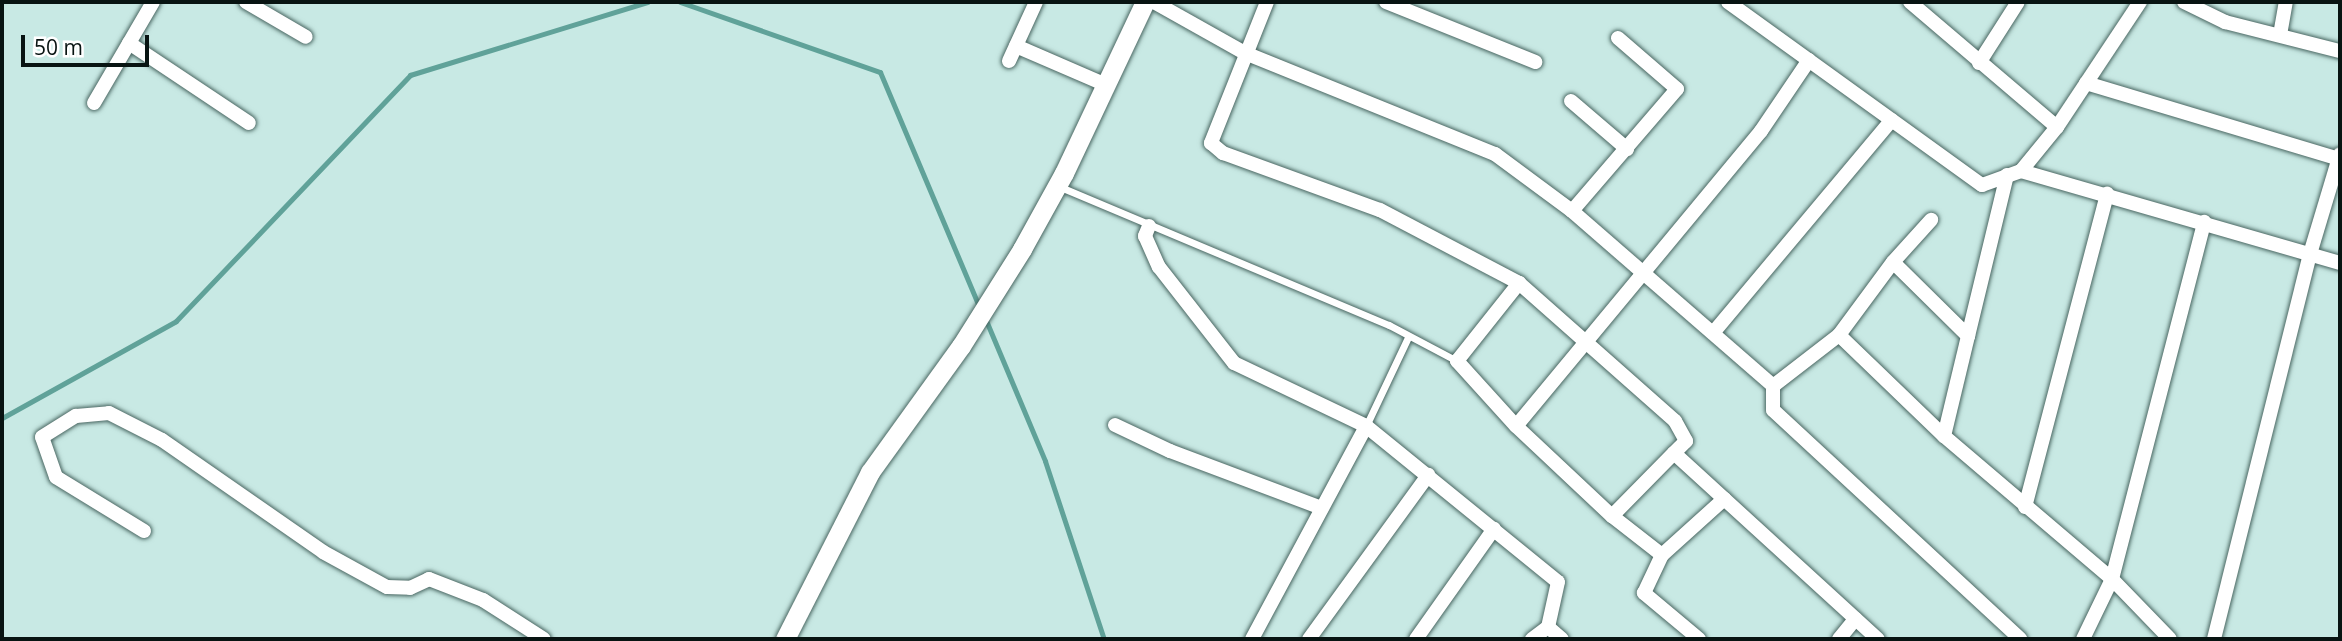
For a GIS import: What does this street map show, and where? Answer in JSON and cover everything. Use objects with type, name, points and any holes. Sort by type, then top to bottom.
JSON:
[{"type":"street","points":[[94,103],[153,2]]},
{"type":"street","points":[[246,2],[306,37]]},
{"type":"street","points":[[1009,61],[1036,2]]},
{"type":"street","points":[[785,639],[870,472],[989,302],[1057,185],[1145,2]]},
{"type":"street","points":[[1154,2],[1245,53],[1495,153],[1572,211],[1773,386],[1773,410],[2020,639]]},
{"type":"street","points":[[1267,2],[1211,144],[1223,153],[1380,210],[1519,283],[1584,344],[1675,421],[1686,441],[1612,516]]},
{"type":"street","points":[[1386,2],[1535,62]]},
{"type":"street","points":[[1728,2],[1982,185],[2014,173],[2057,127],[2140,2]]},
{"type":"street","points":[[1910,2],[2057,127]]},
{"type":"street","points":[[1979,63],[2018,2]]},
{"type":"street","points":[[2184,2],[2214,7],[2225,22],[2340,51]]},
{"type":"street","points":[[2280,35],[2286,2]]},
{"type":"street","points":[[1572,211],[1677,89],[1618,38]]},
{"type":"street","points":[[129,43],[249,124]]},
{"type":"street","points":[[1016,47],[1106,85]]},
{"type":"street","points":[[1516,426],[1760,131],[1809,60]]},
{"type":"street","points":[[2086,83],[2340,156],[2310,254],[2214,639]]},
{"type":"street","points":[[1571,101],[1627,149]]},
{"type":"street","points":[[1713,333],[1892,120]]},
{"type":"street","points":[[2014,173],[2107,194],[2340,263]]},
{"type":"street","points":[[1944,436],[1968,336],[2014,173]]},
{"type":"street","points":[[2025,507],[2107,194]]},
{"type":"street","points":[[1773,386],[1839,335],[1894,262],[1931,220]]},
{"type":"street","points":[[2083,639],[2112,579],[2204,222]]},
{"type":"street","points":[[1149,226],[1144,236],[1158,267],[1234,363],[1366,426],[1558,582],[1548,627],[1532,639]]},
{"type":"street","points":[[1894,262],[1968,336]]},
{"type":"street","points":[[1519,283],[1457,361],[1465,376],[1516,426],[1612,516],[1662,555]]},
{"type":"street","points":[[1839,335],[1944,436],[2112,579],[2170,639]]},
{"type":"street","points":[[144,531],[56,477],[42,437],[76,416],[109,413],[162,440],[323,552],[387,587],[410,588],[429,579],[483,600],[544,639]]},
{"type":"street","points":[[1115,425],[1170,451],[1322,508]]},
{"type":"street","points":[[1251,639],[1366,426]]},
{"type":"street","points":[[1674,453],[1878,639]]},
{"type":"street","points":[[1309,639],[1428,475]]},
{"type":"street","points":[[1699,639],[1644,593],[1662,555],[1724,499]]},
{"type":"street","points":[[1416,639],[1494,529]]},
{"type":"street","points":[[1839,639],[1855,619]]},
{"type":"street","points":[[1548,627],[1562,639]]},
{"type":"lane","points":[[1057,185],[1408,337],[1457,361]]},
{"type":"lane","points":[[1366,426],[1408,337]]},
{"type":"waterway","points":[[2,418],[176,321],[410,75],[648,2]]},
{"type":"waterway","points":[[680,2],[880,72],[979,306]]},
{"type":"waterway","points":[[985,318],[1045,461],[1104,639]]}]
